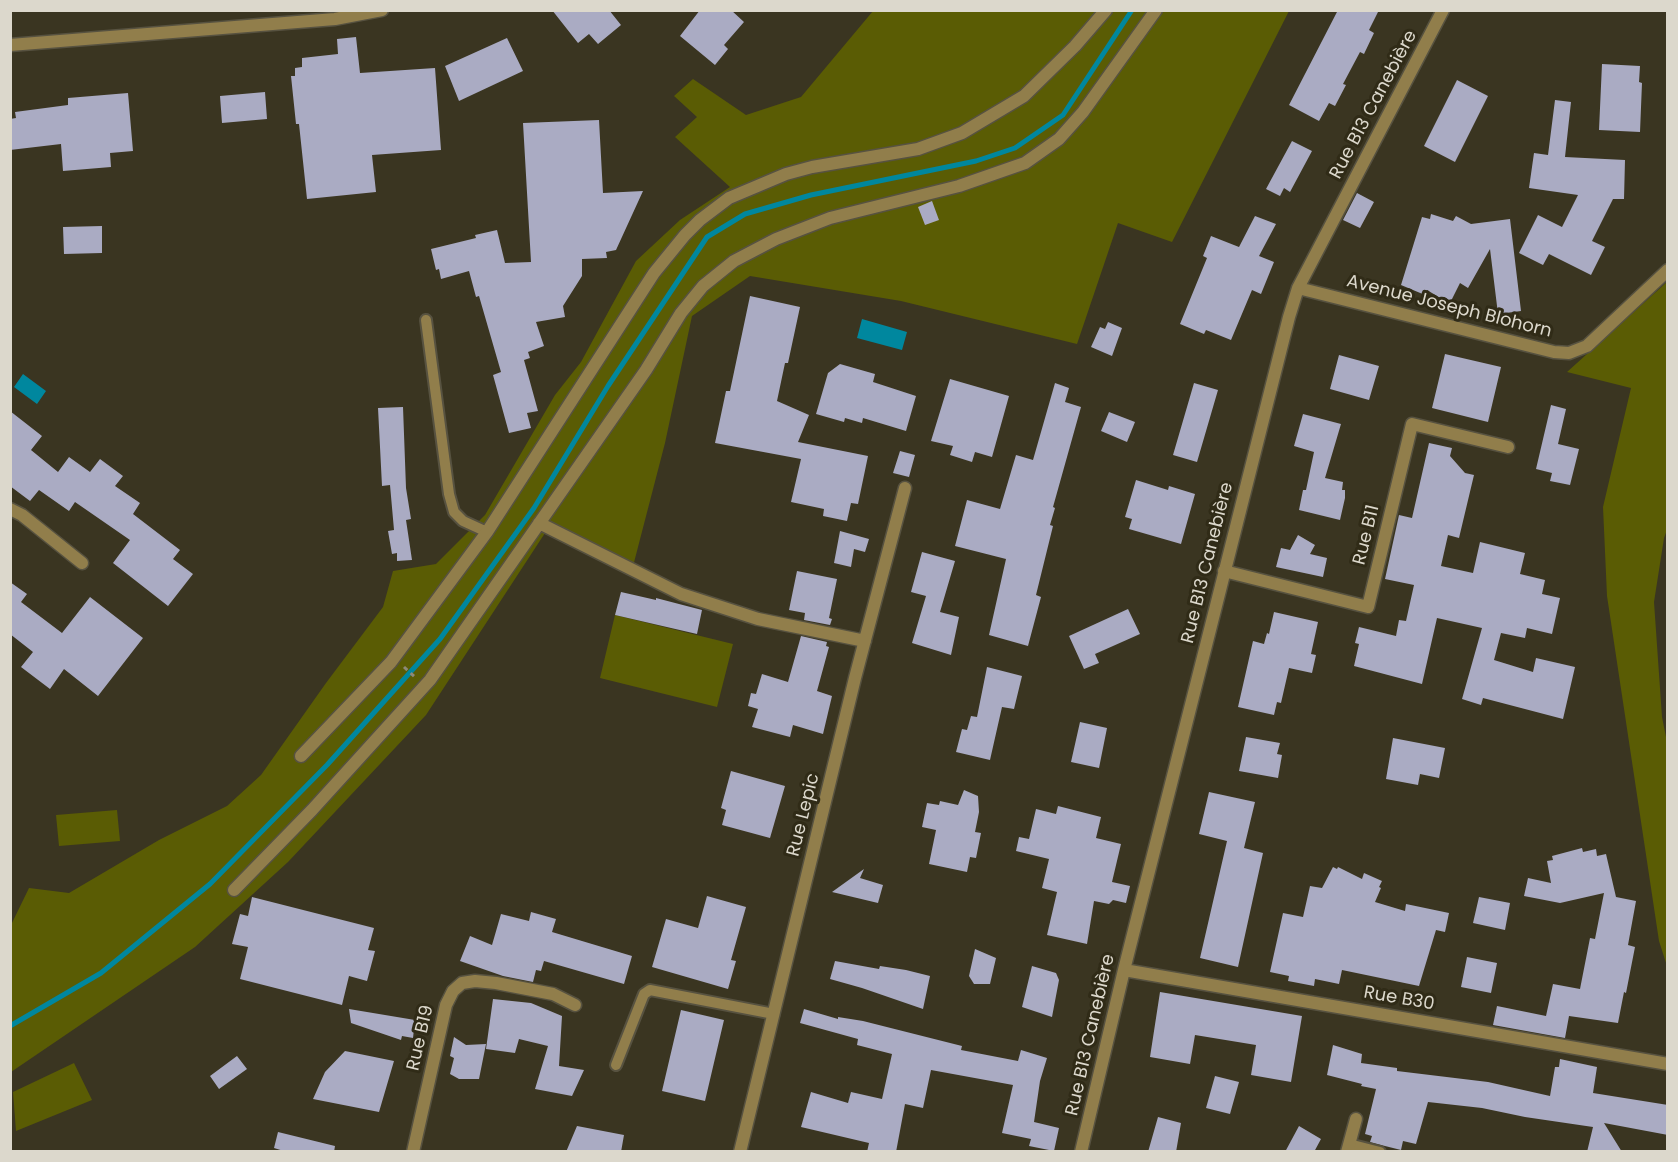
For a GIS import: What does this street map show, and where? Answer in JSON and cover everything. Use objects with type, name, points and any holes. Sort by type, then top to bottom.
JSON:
[{"type":"street","points":[[10,45],[382,10]]},
{"type":"street","points":[[302,756],[391,662],[487,532],[654,273],[700,220],[729,198],[786,174],[812,167],[918,149],[962,133],[1024,96],[1075,46],[1106,10]]},
{"type":"street","points":[[234,890],[328,792],[430,680],[639,379],[681,313],[703,286],[734,261],[798,230],[830,218],[959,186],[1025,163],[1059,139],[1075,121],[1156,10]]},
{"type":"street","name":"Rue B13 Canebière","points":[[1081,1152],[1124,970],[1298,288],[1443,10]]},
{"type":"street","name":"Avenue Joseph Blohorn","points":[[1298,288],[1554,352],[1569,353],[1587,346],[1668,270]]},
{"type":"street","name":"Rue B11","points":[[1224,572],[1368,607],[1412,424],[1508,447]]},
{"type":"street","name":"Rue Lepic","points":[[740,1152],[865,641],[905,488]]},
{"type":"street","points":[[10,509],[22,515],[82,563]]},
{"type":"street","points":[[539,523],[681,594],[758,619],[865,641]]},
{"type":"street","name":"Rue B30","points":[[1124,970],[1668,1064]]},
{"type":"street","name":"Rue B19","points":[[413,1152],[446,1005],[453,991],[462,983],[486,982],[553,994],[575,1005]]},
{"type":"street","points":[[1348,1148],[1356,1119]]},
{"type":"lane","points":[[426,320],[449,494],[454,512],[464,521],[487,532]]},
{"type":"lane","points":[[616,1065],[644,994],[650,990],[774,1014]]},
{"type":"lane","points":[[1348,1148],[1380,1152]]},
{"type":"path","points":[[404,667],[419,681]]},
{"type":"shaded area","points":[[873,11],[1289,11],[1172,242],[1118,223],[1077,344],[901,301],[750,276],[692,316],[665,443],[631,574],[545,533],[426,715],[288,862],[195,947],[11,1072],[11,925],[29,888],[69,893],[159,840],[227,806],[261,775],[383,607],[393,571],[436,564],[485,515],[555,395],[581,362],[636,261],[680,220],[730,187],[675,137],[697,117],[674,96],[693,79],[746,115],[801,97]]},
{"type":"shaded area","points":[[1667,282],[1668,527],[1664,538],[1654,602],[1662,717],[1668,747],[1667,966],[1659,941],[1607,596],[1603,507],[1631,388],[1567,372]]},
{"type":"shaded area","points":[[615,615],[733,644],[717,707],[600,678]]},
{"type":"shaded area","points":[[117,810],[120,841],[59,846],[56,815]]},
{"type":"shaded area","points":[[74,1063],[92,1100],[16,1131],[13,1092]]},
{"type":"water","points":[[862,319],[907,332],[902,350],[857,338]]},
{"type":"water","points":[[23,374],[46,391],[37,404],[14,387]]},
{"type":"building","points":[[552,10],[609,10],[621,25],[598,44],[589,34],[578,43]]},
{"type":"building","points":[[700,10],[731,10],[744,22],[724,45],[728,49],[715,65],[680,36]]},
{"type":"building","points":[[1338,10],[1379,10],[1369,30],[1374,33],[1364,54],[1360,52],[1343,84],[1346,85],[1335,106],[1329,103],[1319,121],[1289,105]]},
{"type":"building","points":[[356,37],[360,73],[435,68],[441,150],[372,155],[376,192],[307,199],[291,76],[295,76],[295,68],[302,67],[302,58],[338,54],[337,39]]},
{"type":"building","points":[[507,38],[523,71],[459,101],[445,66]]},
{"type":"building","points":[[1602,64],[1640,66],[1639,82],[1642,83],[1640,132],[1599,130]]},
{"type":"building","points":[[1457,80],[1488,96],[1455,162],[1424,146]]},
{"type":"building","points":[[265,92],[267,119],[222,123],[220,96]]},
{"type":"building","points":[[128,93],[133,151],[110,153],[111,167],[63,171],[61,144],[10,150],[10,119],[16,118],[15,112],[68,105],[68,98]]},
{"type":"building","points":[[1555,100],[1571,102],[1565,157],[1625,160],[1624,199],[1613,199],[1592,241],[1605,247],[1591,275],[1549,254],[1543,265],[1519,253],[1538,215],[1562,227],[1578,195],[1529,188],[1534,153],[1548,155]]},
{"type":"building","points":[[599,120],[603,193],[643,191],[616,250],[606,252],[607,258],[582,259],[582,276],[563,306],[565,317],[536,322],[544,346],[528,352],[530,358],[524,360],[538,411],[527,413],[531,428],[509,433],[493,375],[501,372],[479,296],[476,297],[469,271],[441,279],[439,269],[436,270],[431,249],[476,238],[475,235],[497,230],[505,263],[531,262],[523,123]]},
{"type":"building","points":[[1292,141],[1312,151],[1290,192],[1284,188],[1280,196],[1266,189]]},
{"type":"building","points":[[1357,193],[1374,202],[1360,228],[1343,220]]},
{"type":"building","points":[[932,201],[939,220],[925,225],[918,207]]},
{"type":"building","points":[[1431,214],[1453,221],[1456,216],[1471,224],[1510,219],[1521,311],[1498,314],[1490,249],[1468,288],[1460,283],[1451,301],[1444,297],[1442,299],[1427,290],[1425,295],[1401,285],[1422,217],[1430,219]]},
{"type":"building","points":[[1255,216],[1276,224],[1259,256],[1274,262],[1261,294],[1252,290],[1231,340],[1206,330],[1204,334],[1180,324],[1207,258],[1203,256],[1211,236],[1239,247]]},
{"type":"building","points":[[102,226],[102,253],[64,254],[63,227]]},
{"type":"building","points":[[750,296],[800,307],[777,401],[809,415],[798,442],[868,456],[858,504],[851,503],[847,521],[823,516],[824,509],[791,502],[801,459],[715,443],[726,391],[730,391]]},
{"type":"building","points":[[1108,322],[1122,328],[1112,356],[1091,347],[1100,327],[1105,329]]},
{"type":"building","points":[[1445,354],[1501,367],[1488,422],[1432,408]]},
{"type":"building","points":[[1339,355],[1379,366],[1369,400],[1330,389]]},
{"type":"building","points":[[840,364],[875,374],[873,382],[916,396],[906,431],[863,418],[862,423],[845,418],[844,422],[816,414],[828,373]]},
{"type":"building","points":[[950,379],[1009,396],[992,457],[975,452],[972,462],[950,455],[953,446],[931,441]]},
{"type":"building","points":[[1055,383],[1069,388],[1065,402],[1081,407],[1053,507],[1055,508],[1050,525],[1053,526],[1036,595],[1041,597],[1028,646],[989,635],[1006,559],[955,546],[967,500],[1000,509],[1016,455],[1033,460]]},
{"type":"building","points":[[1194,383],[1218,390],[1197,462],[1173,455]]},
{"type":"building","points":[[1551,405],[1566,409],[1558,444],[1579,449],[1570,485],[1550,481],[1552,473],[1536,469]]},
{"type":"building","points":[[403,407],[406,488],[411,519],[406,520],[412,560],[397,561],[397,553],[392,554],[388,531],[394,530],[390,485],[382,486],[378,408]]},
{"type":"building","points":[[10,411],[42,436],[31,450],[58,472],[69,457],[90,472],[100,459],[123,476],[115,486],[140,503],[133,514],[180,550],[173,559],[193,574],[168,606],[113,563],[130,540],[75,502],[69,511],[39,490],[30,501],[10,486]]},
{"type":"building","points":[[1109,412],[1135,422],[1127,442],[1101,431]]},
{"type":"building","points":[[1303,414],[1341,424],[1325,478],[1343,482],[1342,490],[1345,490],[1345,498],[1340,520],[1299,510],[1314,452],[1294,446]]},
{"type":"building","points":[[1429,443],[1452,448],[1450,456],[1465,473],[1474,475],[1459,538],[1448,535],[1441,566],[1473,573],[1480,542],[1525,553],[1520,574],[1545,580],[1542,594],[1560,598],[1552,634],[1527,628],[1525,638],[1501,633],[1494,660],[1533,672],[1536,658],[1575,667],[1563,719],[1483,698],[1481,705],[1462,699],[1482,628],[1437,618],[1422,684],[1354,666],[1359,644],[1355,643],[1359,627],[1396,636],[1399,620],[1406,621],[1414,585],[1385,579],[1399,515],[1412,518]]},
{"type":"building","points":[[900,451],[915,455],[909,477],[893,473]]},
{"type":"building","points":[[1136,480],[1168,490],[1169,486],[1195,494],[1181,544],[1129,529],[1132,519],[1125,517]]},
{"type":"building","points":[[840,531],[869,539],[865,552],[854,549],[851,567],[834,563]]},
{"type":"building","points":[[1298,535],[1315,545],[1310,554],[1327,558],[1323,577],[1276,567],[1281,548],[1290,550]]},
{"type":"building","points":[[922,552],[955,561],[940,612],[959,617],[951,655],[912,643],[926,596],[911,592]]},
{"type":"building","points":[[797,571],[837,579],[829,618],[832,619],[830,625],[804,620],[805,613],[789,610]]},
{"type":"building","points":[[10,582],[27,594],[21,602],[62,633],[90,597],[143,638],[98,696],[64,669],[50,689],[21,667],[33,652],[10,634]]},
{"type":"building","points":[[621,592],[702,610],[697,634],[615,615]]},
{"type":"building","points":[[1128,609],[1140,634],[1095,654],[1099,663],[1084,669],[1069,636]]},
{"type":"building","points":[[1274,612],[1318,622],[1311,654],[1316,655],[1312,673],[1289,668],[1281,703],[1277,702],[1274,715],[1238,707],[1253,641],[1264,644]]},
{"type":"building","points":[[801,636],[827,642],[826,646],[829,647],[817,691],[832,696],[823,734],[793,725],[790,737],[752,727],[758,709],[748,706],[751,693],[756,694],[762,674],[788,682]]},
{"type":"building","points":[[987,667],[1022,676],[1014,709],[1002,707],[990,760],[956,752],[962,729],[967,730],[971,716],[977,717]]},
{"type":"building","points":[[1080,722],[1107,728],[1099,768],[1071,762]]},
{"type":"building","points":[[1246,737],[1280,743],[1277,754],[1282,755],[1278,778],[1239,771]]},
{"type":"building","points":[[1393,738],[1445,748],[1439,778],[1420,774],[1418,785],[1386,779]]},
{"type":"building","points":[[731,771],[785,786],[770,838],[722,825],[726,810],[721,808]]},
{"type":"building","points":[[964,790],[978,796],[979,812],[975,832],[981,833],[976,858],[970,857],[967,872],[929,864],[936,830],[922,827],[927,803],[939,805],[940,801],[958,805]]},
{"type":"building","points":[[1209,792],[1255,802],[1244,848],[1263,853],[1238,967],[1200,958],[1227,841],[1199,834]]},
{"type":"building","points":[[1058,806],[1101,817],[1096,838],[1121,844],[1112,882],[1130,886],[1126,903],[1113,900],[1109,904],[1094,901],[1087,944],[1047,935],[1057,892],[1042,888],[1049,859],[1016,851],[1019,837],[1029,839],[1036,809],[1056,814]]},
{"type":"building","points":[[1582,848],[1583,852],[1596,849],[1597,856],[1606,854],[1616,897],[1636,901],[1628,945],[1635,947],[1618,1023],[1569,1016],[1565,1038],[1493,1025],[1497,1006],[1546,1016],[1553,984],[1580,989],[1590,938],[1595,939],[1604,893],[1560,903],[1524,896],[1528,878],[1551,883],[1547,861],[1553,860],[1552,856]]},
{"type":"building","points":[[1333,867],[1337,869],[1338,867],[1362,879],[1364,873],[1382,881],[1375,902],[1405,911],[1406,904],[1449,913],[1445,932],[1436,930],[1419,986],[1342,970],[1339,984],[1315,979],[1314,986],[1288,981],[1289,976],[1270,972],[1283,913],[1303,917],[1310,886],[1322,888]]},
{"type":"building","points":[[864,869],[860,878],[883,885],[878,903],[832,892]]},
{"type":"building","points":[[707,896],[746,907],[731,960],[736,961],[728,989],[652,967],[666,919],[698,928]]},
{"type":"building","points":[[252,897],[374,928],[368,950],[375,951],[367,981],[349,976],[342,1005],[240,979],[248,947],[232,944],[240,914],[248,916]]},
{"type":"building","points":[[1479,897],[1510,903],[1505,930],[1473,923]]},
{"type":"building","points":[[531,912],[556,919],[552,932],[632,956],[624,984],[544,961],[541,971],[536,970],[533,982],[503,976],[460,961],[470,936],[492,945],[501,914],[529,921]]},
{"type":"building","points":[[975,949],[996,958],[990,984],[974,984],[969,976]]},
{"type":"building","points":[[1467,957],[1497,963],[1491,993],[1461,987]]},
{"type":"building","points":[[835,961],[879,969],[880,966],[906,970],[930,976],[923,1009],[830,979]]},
{"type":"building","points":[[1032,966],[1056,973],[1059,980],[1052,1017],[1022,1007]]},
{"type":"building","points":[[1160,992],[1302,1016],[1291,1082],[1251,1075],[1256,1045],[1195,1035],[1190,1064],[1150,1057]]},
{"type":"building","points":[[493,999],[531,1003],[562,1016],[559,1066],[584,1070],[572,1096],[535,1089],[548,1046],[519,1039],[515,1053],[486,1049]]},
{"type":"building","points":[[349,1009],[415,1020],[413,1038],[402,1036],[401,1040],[351,1023]]},
{"type":"building","points":[[804,1009],[838,1019],[838,1017],[863,1021],[962,1046],[961,1050],[1018,1061],[1021,1050],[1047,1058],[1040,1081],[1034,1122],[1059,1128],[1054,1151],[1029,1146],[1031,1139],[1002,1133],[1013,1085],[931,1070],[923,1108],[905,1104],[896,1152],[867,1152],[869,1143],[801,1127],[811,1092],[848,1103],[851,1092],[882,1099],[892,1054],[857,1045],[858,1039],[800,1023]]},
{"type":"building","points":[[681,1010],[724,1020],[705,1101],[662,1091]]},
{"type":"building","points":[[454,1037],[466,1045],[486,1044],[479,1079],[459,1079],[450,1074],[454,1058],[450,1056]]},
{"type":"building","points":[[1333,1045],[1362,1054],[1361,1063],[1397,1068],[1397,1071],[1488,1082],[1550,1096],[1555,1067],[1559,1067],[1560,1059],[1597,1067],[1593,1093],[1668,1105],[1668,1135],[1604,1123],[1622,1152],[1587,1152],[1593,1127],[1482,1108],[1428,1102],[1416,1144],[1403,1141],[1401,1150],[1370,1142],[1372,1136],[1365,1134],[1376,1089],[1327,1075]]},
{"type":"building","points":[[345,1051],[394,1061],[379,1112],[313,1099],[325,1072]]},
{"type":"building","points":[[237,1056],[247,1069],[219,1089],[210,1076]]},
{"type":"building","points":[[1215,1076],[1239,1082],[1230,1114],[1206,1108]]},
{"type":"building","points":[[1158,1117],[1181,1123],[1176,1152],[1148,1152]]},
{"type":"building","points":[[577,1126],[624,1135],[621,1152],[566,1152]]},
{"type":"building","points":[[1299,1126],[1321,1139],[1314,1152],[1285,1152]]},
{"type":"building","points":[[278,1132],[335,1146],[334,1152],[287,1152],[274,1148]]},
{"type":"waterway","points":[[10,1026],[101,973],[210,884],[327,765],[440,639],[534,508],[608,386],[707,237],[745,214],[811,195],[976,161],[1015,148],[1063,115],[1132,10]]}]
